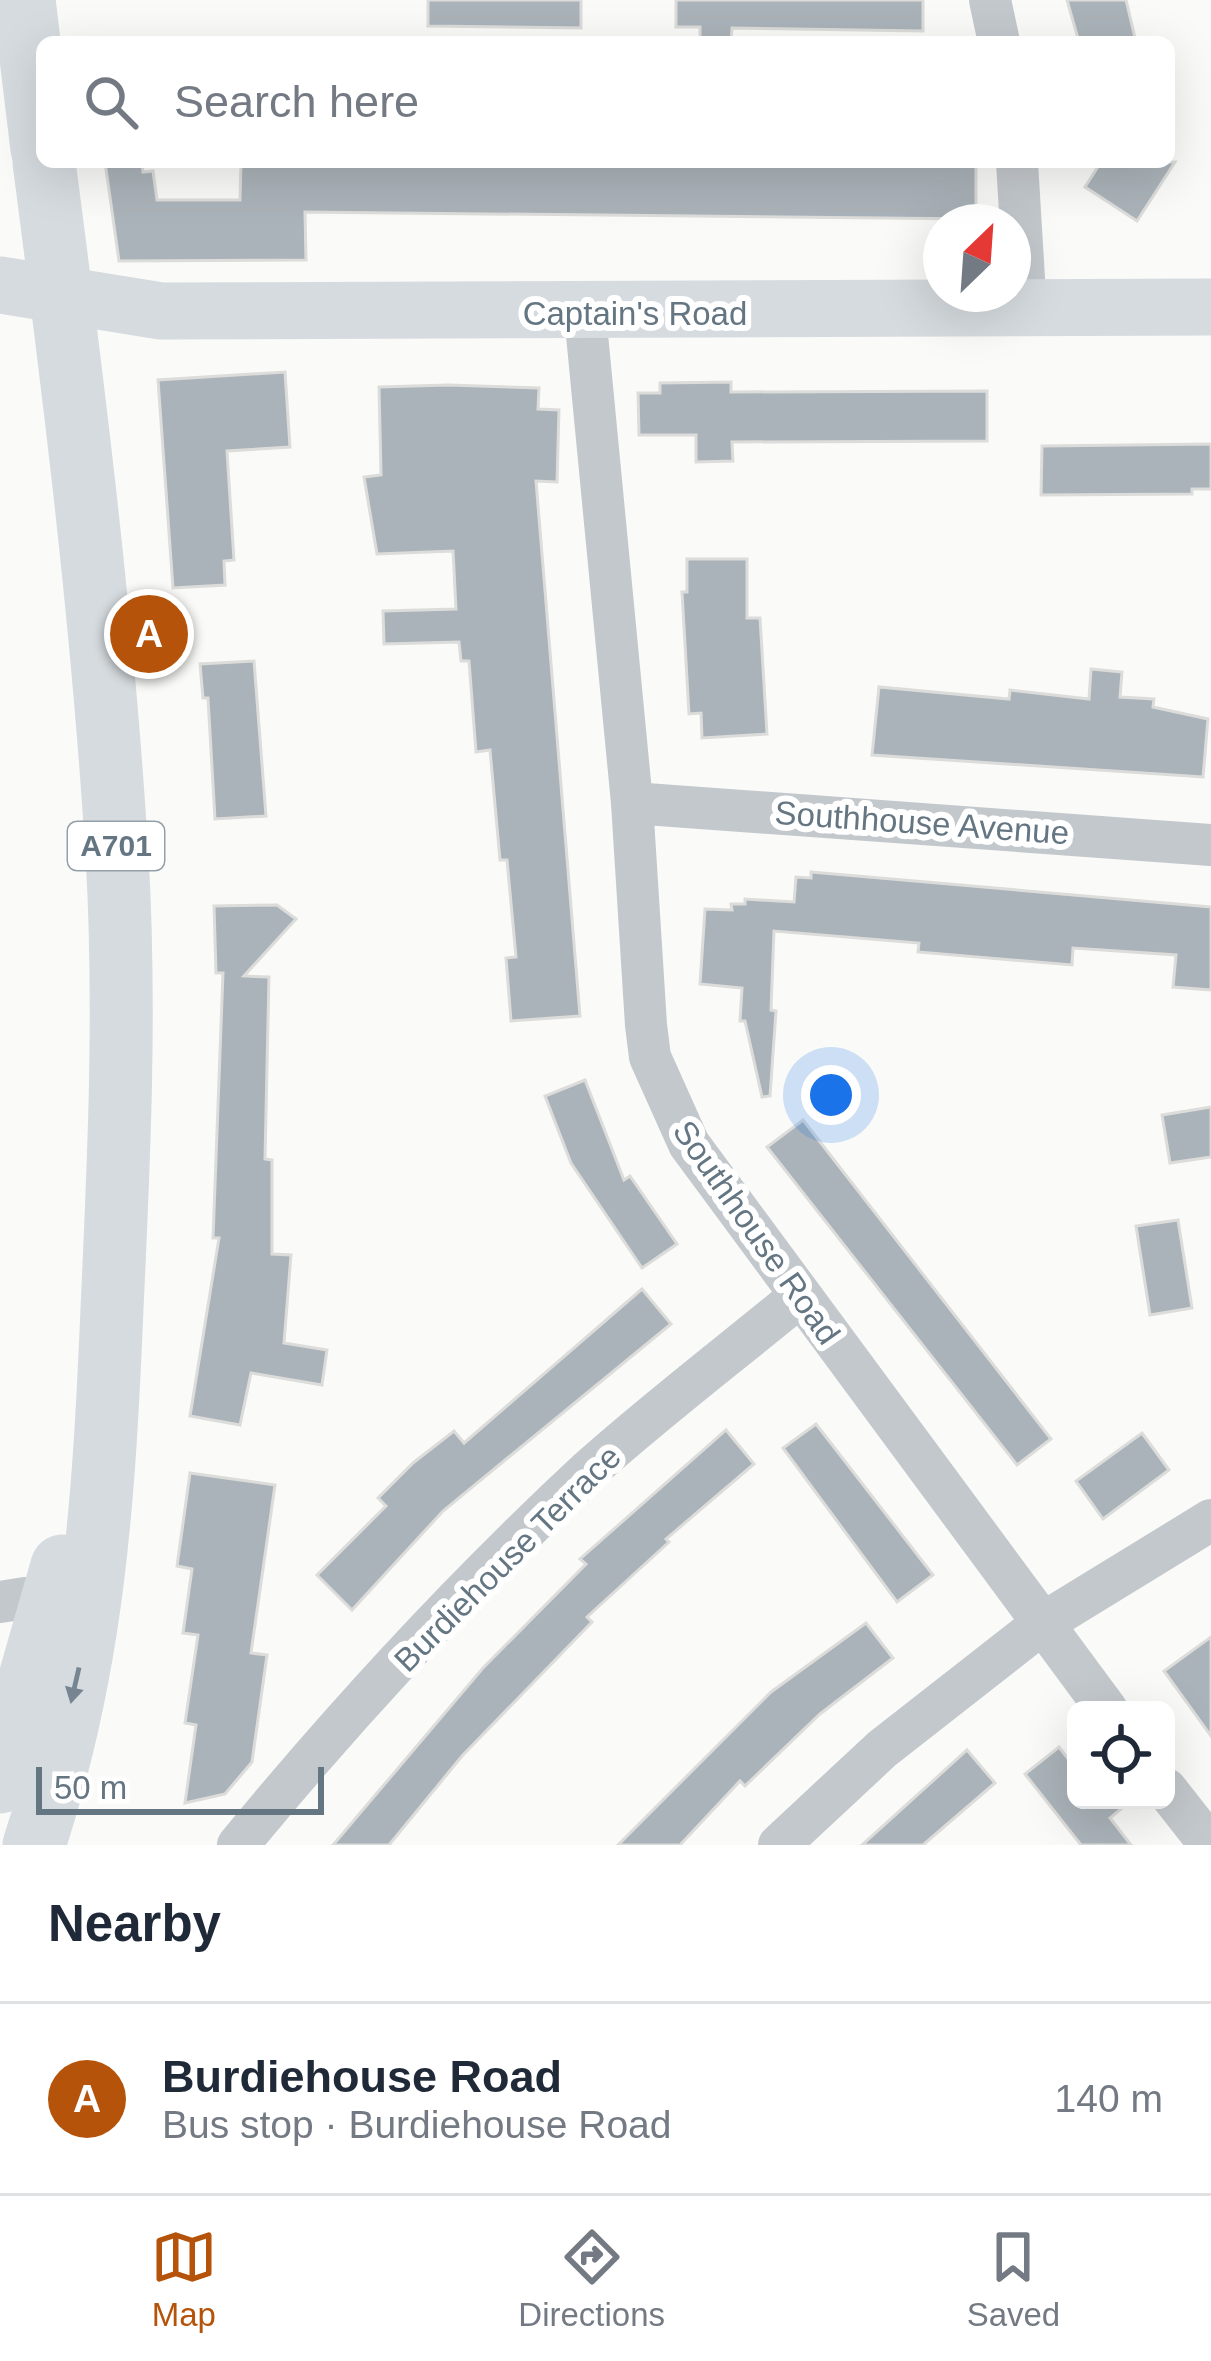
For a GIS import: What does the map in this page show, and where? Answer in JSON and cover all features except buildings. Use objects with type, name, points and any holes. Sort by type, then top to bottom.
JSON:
[{"type":"main road","points":[[24,0],[36,99]]},
{"type":"main road","name":"A701","points":[[0,1782],[110,1403],[121,1087],[117,858],[30,289],[43,168]]},
{"type":"main road","name":"Captain's Road","points":[[30,289],[161,311],[1026,312]]},
{"type":"main road","name":"Captain's Road","points":[[1031,312],[1211,307]]},
{"type":"main road","name":"A701","points":[[34,1845],[53,1786],[48,1608]]},
{"type":"street","points":[[990,0],[998,36]]},
{"type":"street","points":[[1018,168],[1020,204]]},
{"type":"street","name":"Southhouse Road","points":[[585,314],[632,803],[650,1057],[689,1144],[1100,1701]]},
{"type":"street","name":"Southhouse Avenue","points":[[632,803],[1211,845]]},
{"type":"street","name":"Burdiehouse Terrace","points":[[238,1845],[308,1759],[510,1545],[593,1467],[800,1296]]},
{"type":"street","points":[[779,1845],[883,1749],[1043,1623],[1211,1520]]},
{"type":"street","points":[[1175,1800],[1210,1845]]},
{"type":"place","name":"Burdiehouse Road","points":[[149,634]]}]
